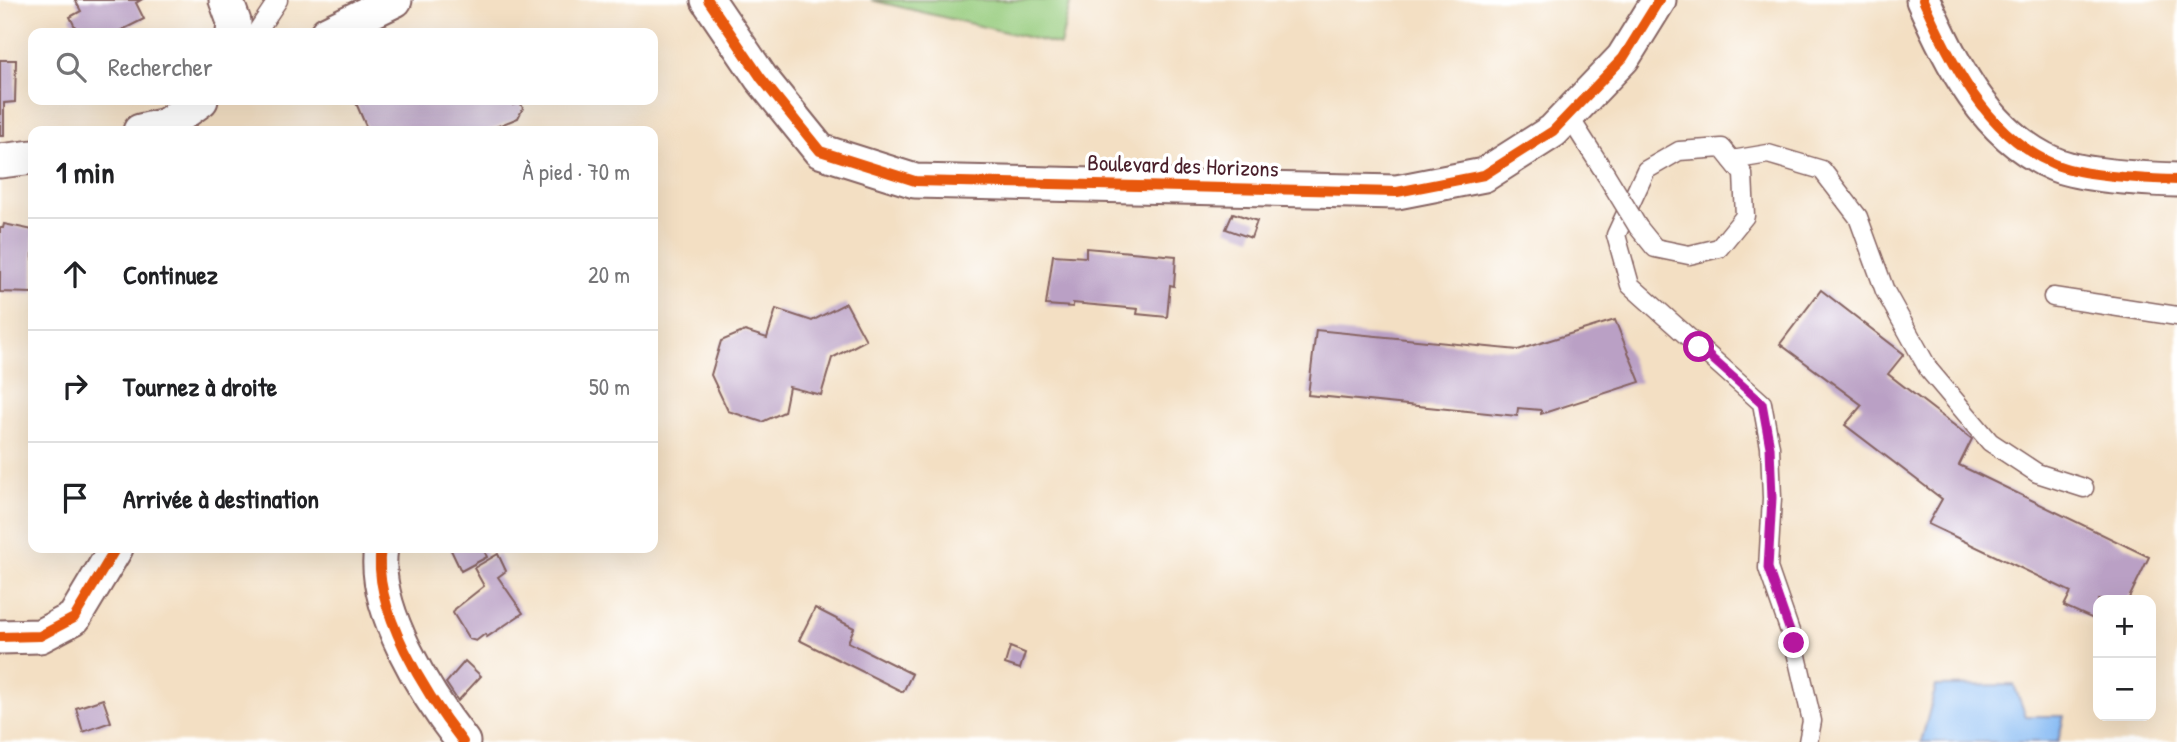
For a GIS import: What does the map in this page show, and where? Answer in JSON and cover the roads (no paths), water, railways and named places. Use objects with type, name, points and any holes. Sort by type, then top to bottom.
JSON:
[{"type":"street","points":[[226,0],[233,28]]},
{"type":"street","points":[[337,28],[396,0]]},
{"type":"street","name":"Boulevard des Horizons","points":[[708,0],[761,78],[820,151],[915,181],[1397,192],[1484,175],[1553,131],[1623,58],[1660,0]]},
{"type":"street","points":[[1923,0],[1950,61],[1998,128],[2055,165],[2124,177],[2177,180]]},
{"type":"street","points":[[162,126],[194,105]]},
{"type":"street","points":[[0,161],[28,158]]},
{"type":"street","points":[[0,637],[40,636],[74,618],[113,553]]},
{"type":"street","points":[[380,553],[378,568],[398,637],[435,707],[463,742]]},
{"type":"lane","points":[[259,28],[278,0]]},
{"type":"lane","points":[[1569,115],[1605,173],[1638,227],[1655,248],[1689,255],[1719,248],[1745,216],[1742,174],[1722,148],[1679,151],[1646,170],[1616,234],[1630,285],[1762,403],[1770,447],[1772,498],[1768,568],[1794,643],[1812,720],[1808,742]]},
{"type":"lane","points":[[1732,160],[1768,154],[1822,170],[1858,217],[1885,291],[1929,370],[1990,442],[2036,473],[2084,488]]},
{"type":"lane","points":[[2053,297],[2177,316]]},
{"type":"water","points":[[2014,685],[2026,716],[2064,716],[2058,742],[1921,742],[1936,686]]}]
